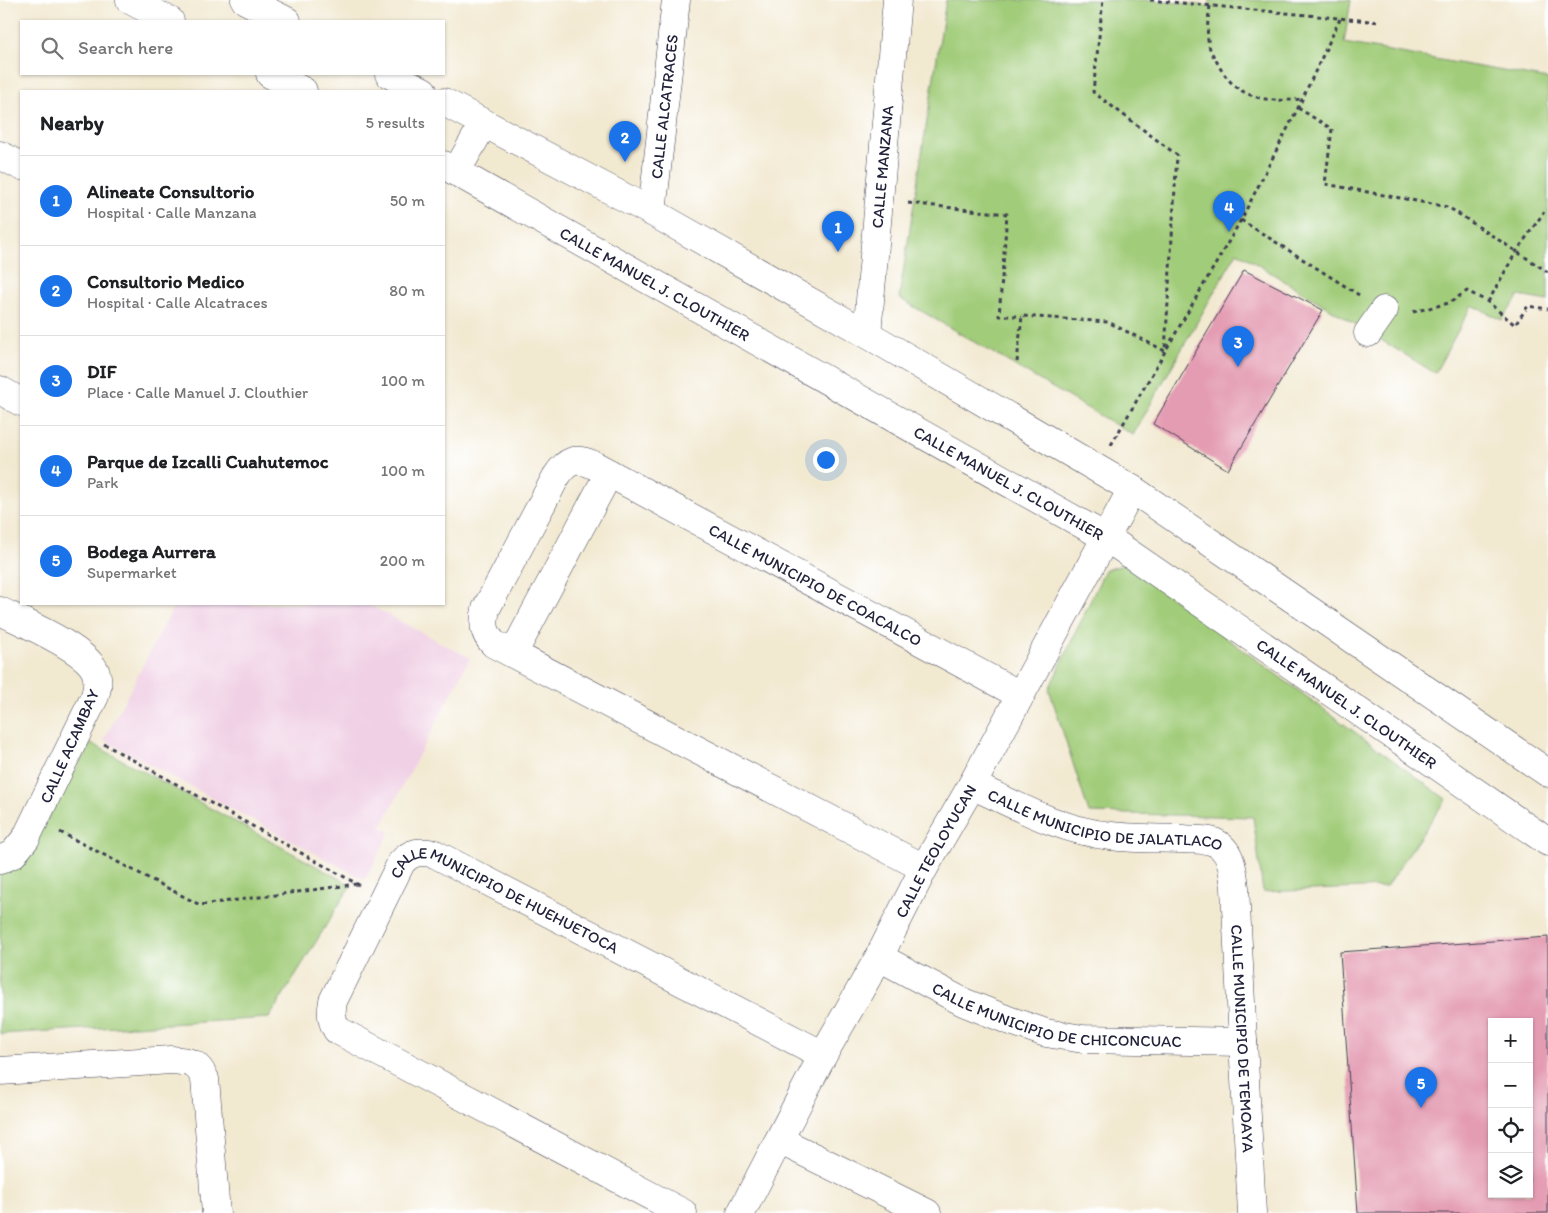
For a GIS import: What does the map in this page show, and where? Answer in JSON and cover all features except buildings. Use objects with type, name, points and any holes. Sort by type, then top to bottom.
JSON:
[{"type":"street","points":[[130,0],[168,20]]},
{"type":"street","points":[[245,0],[285,20]]},
{"type":"street","name":"CALLE ALCATRACES","points":[[652,212],[676,0]]},
{"type":"street","name":"CALLE MANZANA","points":[[867,334],[897,0]]},
{"type":"street","points":[[272,75],[301,90]]},
{"type":"street","points":[[391,75],[421,90]]},
{"type":"street","points":[[445,103],[652,212],[867,334],[1132,489],[1548,773]]},
{"type":"street","points":[[450,168],[484,123]]},
{"type":"street","points":[[0,155],[20,165]]},
{"type":"street","name":"CALLE MANUEL J. CLOUTHIER","points":[[450,168],[1107,538],[1548,842]]},
{"type":"street","points":[[1368,333],[1384,310]]},
{"type":"street","points":[[0,390],[20,401]]},
{"type":"street","name":"CALLE MUNICIPIO DE COACALCO","points":[[924,868],[494,644],[487,637],[484,627],[486,608],[556,477],[564,465],[572,461],[584,461],[1020,695]]},
{"type":"street","points":[[513,654],[609,474]]},
{"type":"street","name":"CALLE TEOLOYUCAN","points":[[741,1213],[823,1055],[879,957],[924,868],[972,785],[1132,489]]},
{"type":"street","name":"CALLE ACAMBAY","points":[[0,611],[71,647],[89,660],[96,672],[98,685],[79,730],[26,838],[14,854],[0,860]]},
{"type":"street","name":"CALLE MUNICIPIO DE JALATLACO","points":[[972,785],[1053,822],[1082,831],[1111,836],[1214,842],[1226,852],[1232,864]]},
{"type":"street","name":"CALLE MUNICIPIO DE HUEHUETOCA","points":[[683,1213],[337,1030],[332,1022],[333,1001],[401,863],[408,856],[423,851],[436,854],[823,1055]]},
{"type":"street","name":"CALLE MUNICIPIO DE TEMOAYA","points":[[1232,864],[1252,1213]]},
{"type":"street","name":"CALLE MUNICIPIO DE CHICONCUAC","points":[[879,957],[963,1002],[1046,1033],[1083,1039],[1243,1042]]},
{"type":"street","points":[[0,1071],[171,1060],[189,1062],[199,1067],[205,1078],[216,1213]]},
{"type":"street","points":[[779,1140],[927,1213]]},
{"type":"path","points":[[1103,0],[1093,92],[1177,155],[1165,351]]},
{"type":"path","points":[[1150,0],[1380,22]]},
{"type":"path","points":[[1210,6],[1208,25],[1209,46],[1219,67],[1234,87],[1256,97],[1279,102],[1302,99]]},
{"type":"path","points":[[1098,470],[1241,220],[1298,108],[1340,19]]},
{"type":"path","points":[[1298,108],[1332,129],[1325,184],[1448,207],[1548,272]]},
{"type":"path","points":[[879,199],[1007,214],[999,316],[1108,322],[1165,351]]},
{"type":"path","points":[[1488,302],[1516,252],[1544,212]]},
{"type":"path","points":[[1515,325],[1528,306],[1548,309]]},
{"type":"path","points":[[1017,362],[1022,316]]},
{"type":"path","points":[[79,730],[383,899]]},
{"type":"path","points":[[36,820],[200,905],[358,884]]},
{"type":"shaded area","points":[[174,605],[369,605],[470,658],[381,827],[390,832],[365,880],[104,740]]},
{"type":"green space","points":[[946,0],[1150,0],[1210,6],[1210,0],[1351,0],[1344,43],[1548,79],[1548,301],[1519,296],[1502,320],[1472,305],[1435,373],[1237,252],[1133,435],[899,298]]},
{"type":"green space","points":[[1126,564],[1446,799],[1386,887],[1263,892],[1253,817],[1089,813],[1049,689],[1105,570]]},
{"type":"green space","points":[[91,743],[351,885],[269,1018],[0,1034],[0,864],[38,835]]},
{"type":"place","name":"Consultorio Medico","points":[[625,162]]},
{"type":"place","name":"Parque de Izcalli Cuahutemoc","points":[[1229,232]]},
{"type":"place","name":"Alineate Consultorio","points":[[838,252]]},
{"type":"place","name":"DIF","points":[[1238,367]]},
{"type":"place","name":"Bodega Aurrera","points":[[1421,1108]]}]
